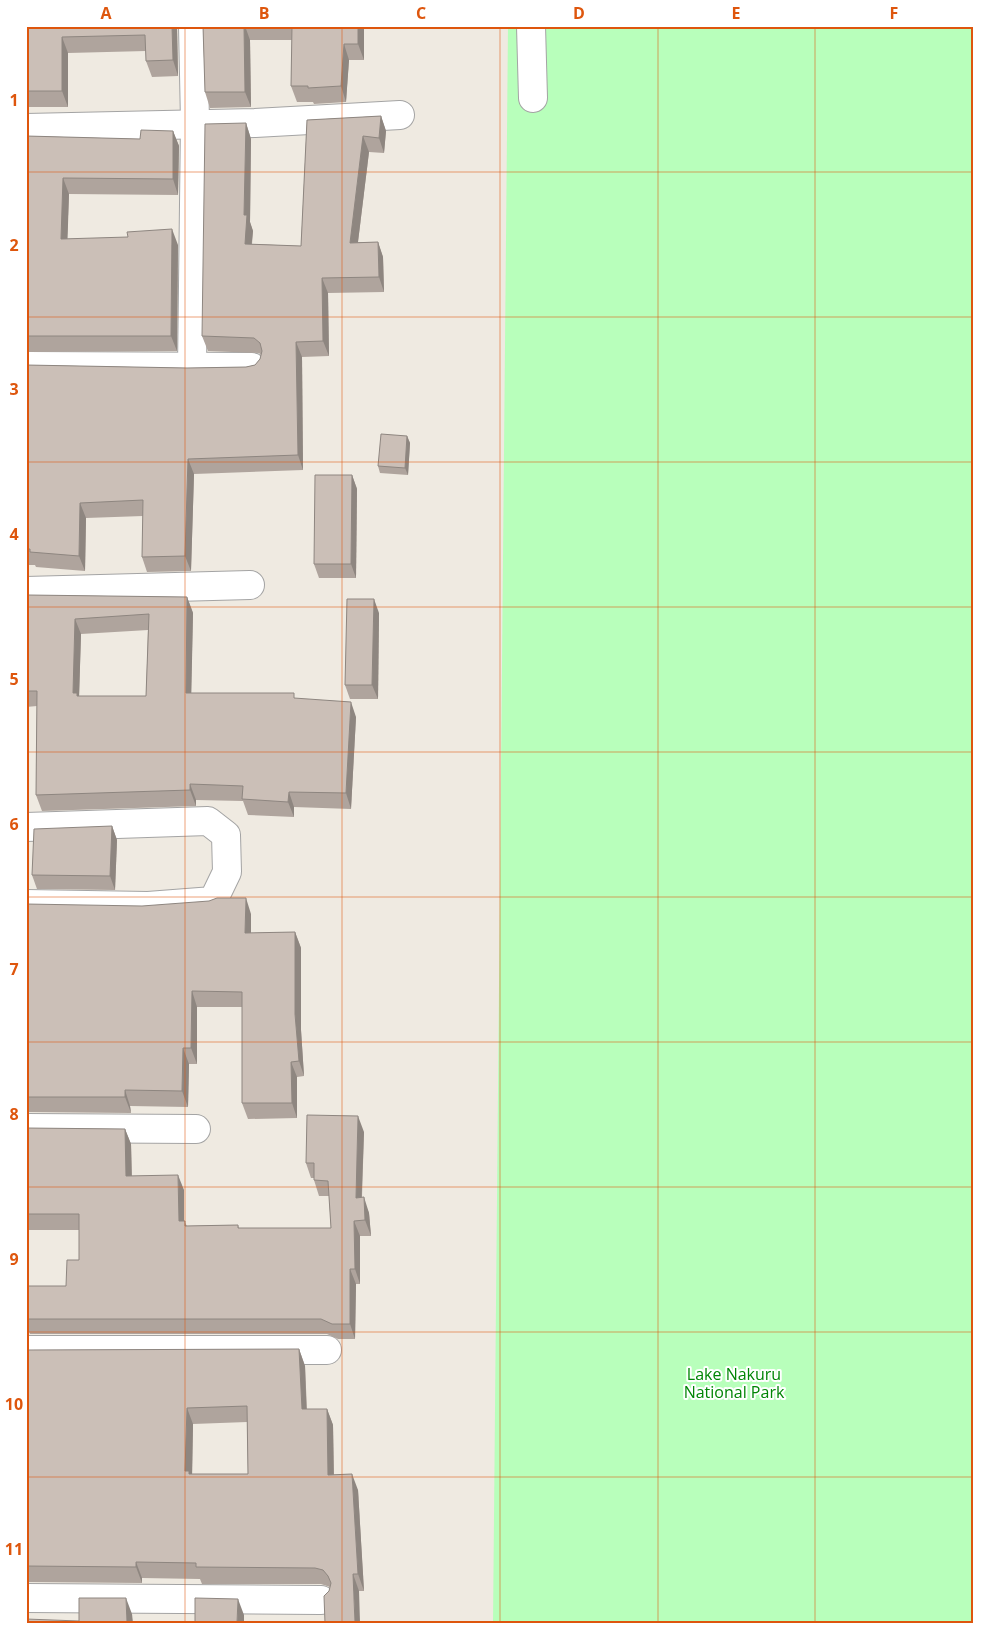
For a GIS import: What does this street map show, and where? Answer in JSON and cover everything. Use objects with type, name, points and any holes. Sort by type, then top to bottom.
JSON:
[{"type":"street","points":[[192,368],[195,122],[193,26]]},
{"type":"street","points":[[532,26],[533,98]]},
{"type":"street","points":[[26,128],[195,122],[254,123],[400,115]]},
{"type":"street","points":[[26,366],[252,367]]},
{"type":"street","points":[[26,591],[250,586]]},
{"type":"street","points":[[26,827],[208,821],[226,835],[227,872],[213,901],[148,906],[26,904]]},
{"type":"street","points":[[26,1128],[196,1130]]},
{"type":"street","points":[[26,1350],[327,1350]]},
{"type":"street","points":[[26,1598],[321,1600]]},
{"type":"green space","name":"Lake Nakuru National Park","points":[[508,26],[974,26],[974,1623],[493,1623]]},
{"type":"building","points":[[26,26],[172,26],[173,60],[146,61],[145,35],[62,37],[62,91],[26,91]]},
{"type":"building","points":[[203,26],[244,26],[245,92],[205,92]]},
{"type":"building","points":[[292,26],[358,26],[358,44],[344,44],[341,86],[308,88],[308,86],[291,86]]},
{"type":"building","points":[[381,116],[379,138],[363,136],[350,243],[378,242],[379,277],[322,278],[323,341],[296,342],[298,455],[188,459],[185,556],[142,557],[143,500],[80,503],[79,556],[30,552],[30,549],[26,549],[26,365],[187,368],[246,367],[255,365],[260,359],[262,351],[260,343],[254,338],[202,336],[205,124],[246,123],[244,215],[247,215],[245,244],[301,246],[307,120]]},
{"type":"building","points":[[141,130],[173,131],[173,179],[63,178],[61,239],[128,237],[127,232],[172,229],[171,336],[26,336],[26,136],[140,139]]},
{"type":"building","points":[[381,434],[407,436],[405,468],[378,466]]},
{"type":"building","points":[[315,475],[352,475],[351,564],[314,564]]},
{"type":"building","points":[[28,595],[187,597],[186,693],[294,693],[294,698],[351,702],[346,793],[289,792],[288,802],[242,799],[243,786],[190,784],[190,790],[36,795],[37,691],[26,691]],"holes":[[[149,614],[146,696],[77,696],[77,693],[73,693],[75,619]]]},
{"type":"building","points":[[347,599],[374,599],[372,685],[345,685]]},
{"type":"building","points":[[112,826],[110,876],[32,875],[34,829]]},
{"type":"building","points":[[217,898],[246,898],[245,933],[295,932],[295,1014],[299,1061],[291,1062],[292,1103],[242,1103],[242,992],[192,991],[191,1048],[183,1048],[182,1091],[125,1090],[125,1097],[26,1097],[26,904],[142,906],[209,901]]},
{"type":"building","points":[[307,1115],[358,1116],[356,1198],[364,1197],[365,1220],[354,1221],[355,1269],[350,1269],[350,1324],[332,1324],[321,1319],[26,1319],[26,1286],[66,1286],[67,1260],[79,1260],[79,1214],[26,1214],[26,1128],[125,1129],[126,1176],[178,1175],[179,1221],[185,1221],[185,1226],[238,1225],[238,1228],[331,1228],[328,1181],[314,1180],[314,1163],[306,1163]]},
{"type":"building","points":[[299,1349],[302,1409],[327,1409],[328,1475],[352,1474],[358,1574],[353,1574],[355,1623],[325,1623],[324,1596],[329,1591],[331,1583],[323,1570],[315,1568],[196,1567],[196,1563],[136,1562],[136,1567],[26,1566],[26,1350]],"holes":[[[247,1406],[248,1474],[189,1474],[189,1471],[185,1471],[187,1408]]]},
{"type":"building","points":[[79,1598],[126,1598],[127,1623],[26,1623],[26,1619],[79,1621]]},
{"type":"building","points":[[195,1598],[238,1599],[237,1623],[195,1623]]}]
